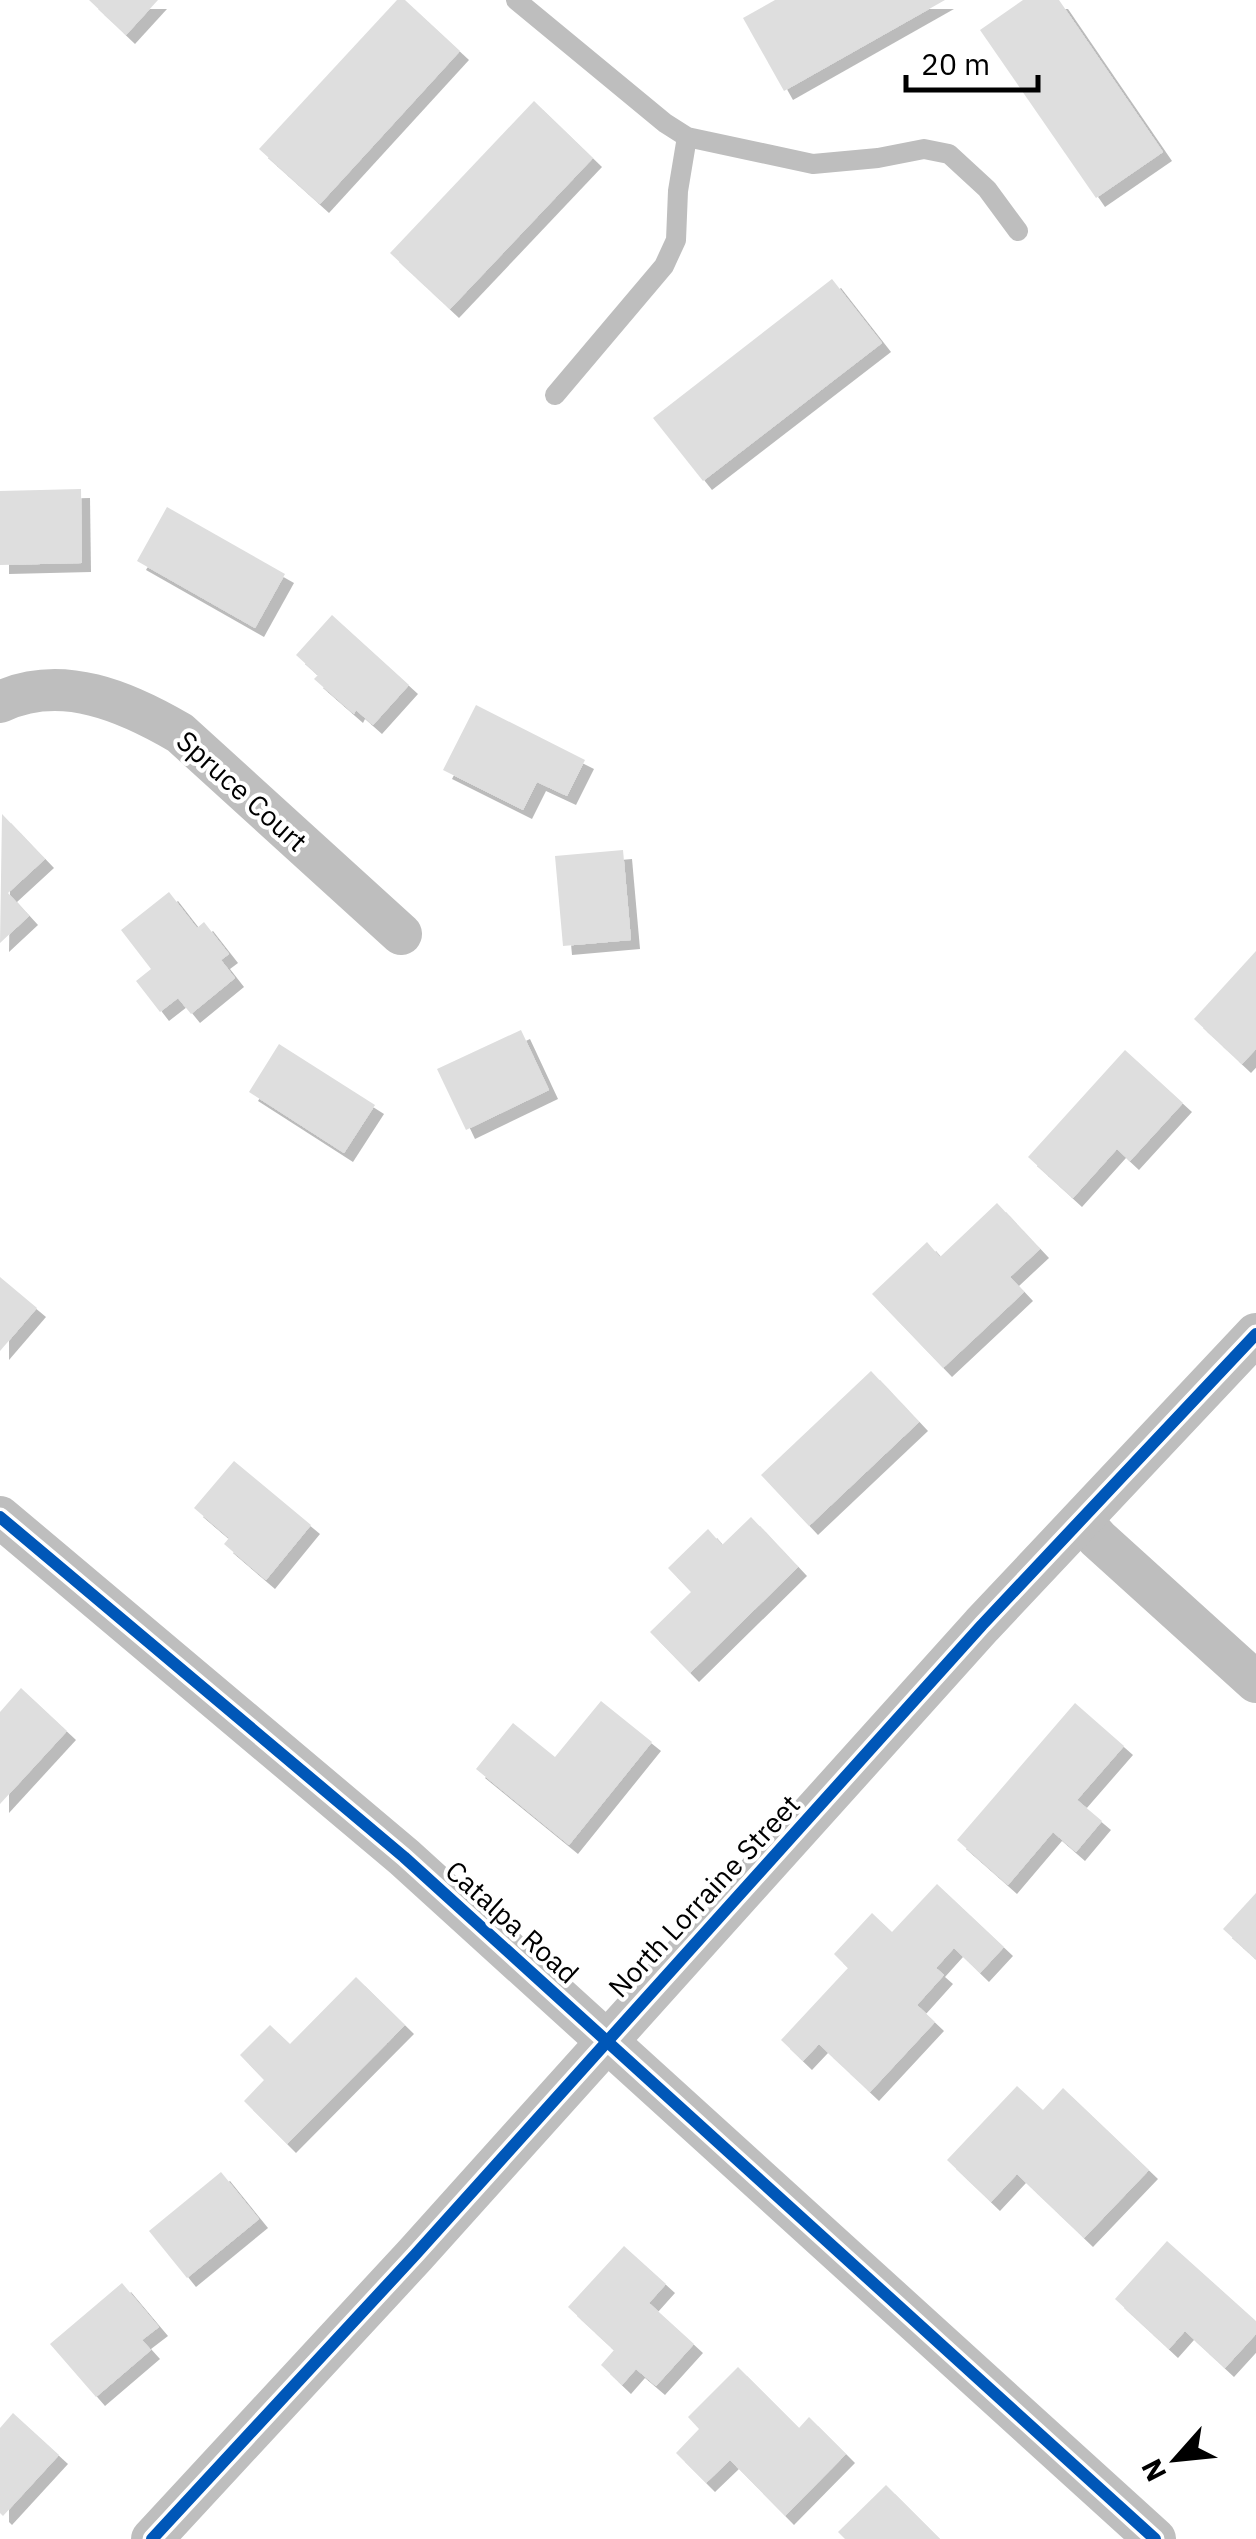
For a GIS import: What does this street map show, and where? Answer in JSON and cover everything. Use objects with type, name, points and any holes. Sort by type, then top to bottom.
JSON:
[{"type":"street","name":"Spruce Court","points":[[0,702],[54,690],[99,694],[141,710],[180,733],[402,934]]},
{"type":"street","name":"North Lorraine Street","points":[[152,2539],[414,2255],[982,1625],[1256,1334]]},
{"type":"street","points":[[1082,1521],[1256,1682]]},
{"type":"street","name":"Catalpa Road","points":[[7,1535],[404,1857],[1155,2539]]},
{"type":"lane","points":[[516,0],[687,137],[813,164],[924,149],[948,154],[987,189],[1018,231]]},
{"type":"lane","points":[[555,395],[664,266],[676,240],[678,191],[687,137]]},
{"type":"building","points":[[89,0],[158,0],[126,35]]},
{"type":"building","points":[[397,0],[405,0],[460,51],[320,204],[259,149]]},
{"type":"building","points":[[775,0],[945,0],[784,91],[743,18]]},
{"type":"building","points":[[1023,0],[1059,0],[1163,152],[1096,198],[980,30]]},
{"type":"building","points":[[534,101],[593,158],[450,309],[390,253]]},
{"type":"building","points":[[832,279],[882,343],[703,481],[653,418]]},
{"type":"building","points":[[81,489],[82,563],[0,565],[0,491]]},
{"type":"building","points":[[167,507],[285,574],[255,628],[137,561]]},
{"type":"building","points":[[332,615],[409,685],[373,725],[356,710],[354,714],[314,679],[318,675],[296,655]]},
{"type":"building","points":[[476,705],[585,760],[567,796],[537,782],[523,810],[443,770]]},
{"type":"building","points":[[2,814],[45,859],[8,893],[29,916],[0,943]]},
{"type":"building","points":[[623,850],[631,940],[563,946],[555,856]]},
{"type":"building","points":[[169,892],[197,928],[204,922],[229,954],[221,960],[235,978],[191,1014],[178,998],[160,1012],[136,981],[151,969],[121,930]]},
{"type":"building","points":[[1256,951],[1256,1049],[1242,1064],[1194,1019]]},
{"type":"building","points":[[521,1030],[549,1090],[466,1130],[437,1069]]},
{"type":"building","points":[[279,1044],[375,1105],[344,1153],[249,1092]]},
{"type":"building","points":[[1125,1050],[1183,1103],[1130,1161],[1117,1149],[1073,1198],[1028,1157]]},
{"type":"building","points":[[997,1203],[1040,1249],[1010,1277],[1024,1292],[943,1368],[872,1294],[927,1242],[940,1257]]},
{"type":"building","points":[[0,1277],[37,1308],[0,1351]]},
{"type":"building","points":[[871,1371],[919,1422],[809,1526],[761,1475]]},
{"type":"building","points":[[234,1461],[311,1525],[266,1580],[224,1544],[229,1538],[194,1508]]},
{"type":"building","points":[[751,1517],[798,1567],[690,1673],[650,1632],[691,1592],[668,1568],[708,1529],[722,1545]]},
{"type":"building","points":[[21,1688],[67,1731],[0,1804],[0,1712]]},
{"type":"building","points":[[601,1701],[652,1742],[569,1845],[476,1769],[513,1723],[555,1757]]},
{"type":"building","points":[[1075,1703],[1124,1746],[1077,1800],[1102,1821],[1076,1852],[1053,1832],[1008,1885],[957,1840]]},
{"type":"building","points":[[937,1884],[1004,1947],[980,1973],[954,1948],[936,1968],[944,1975],[917,2005],[935,2022],[870,2092],[819,2044],[803,2061],[781,2040],[848,1968],[834,1954],[872,1913],[892,1932]]},
{"type":"building","points":[[1256,1893],[1256,1959],[1223,1929]]},
{"type":"building","points":[[356,1977],[405,2025],[287,2144],[244,2101],[264,2080],[240,2055],[270,2025],[290,2044]]},
{"type":"building","points":[[1017,2086],[1043,2110],[1063,2088],[1149,2170],[1084,2238],[1017,2174],[991,2202],[947,2160]]},
{"type":"building","points":[[221,2172],[259,2219],[187,2278],[149,2231]]},
{"type":"building","points":[[1167,2241],[1256,2321],[1256,2334],[1225,2368],[1185,2331],[1169,2349],[1115,2299]]},
{"type":"building","points":[[624,2246],[666,2284],[649,2303],[694,2344],[656,2386],[636,2369],[622,2385],[601,2365],[614,2350],[568,2307]]},
{"type":"building","points":[[122,2283],[159,2327],[142,2340],[151,2350],[96,2397],[50,2344]]},
{"type":"building","points":[[738,2367],[799,2428],[809,2417],[846,2454],[785,2516],[730,2460],[706,2483],[676,2453],[699,2429],[688,2417]]},
{"type":"building","points":[[13,2413],[59,2455],[3,2516],[0,2428]]},
{"type":"building","points":[[886,2485],[940,2539],[845,2539],[838,2532]]},
{"type":"cycle path","points":[[152,2539],[415,2255],[982,1625],[1256,1334]]},
{"type":"cycle path","points":[[0,1517],[404,1857],[1155,2539]]}]
